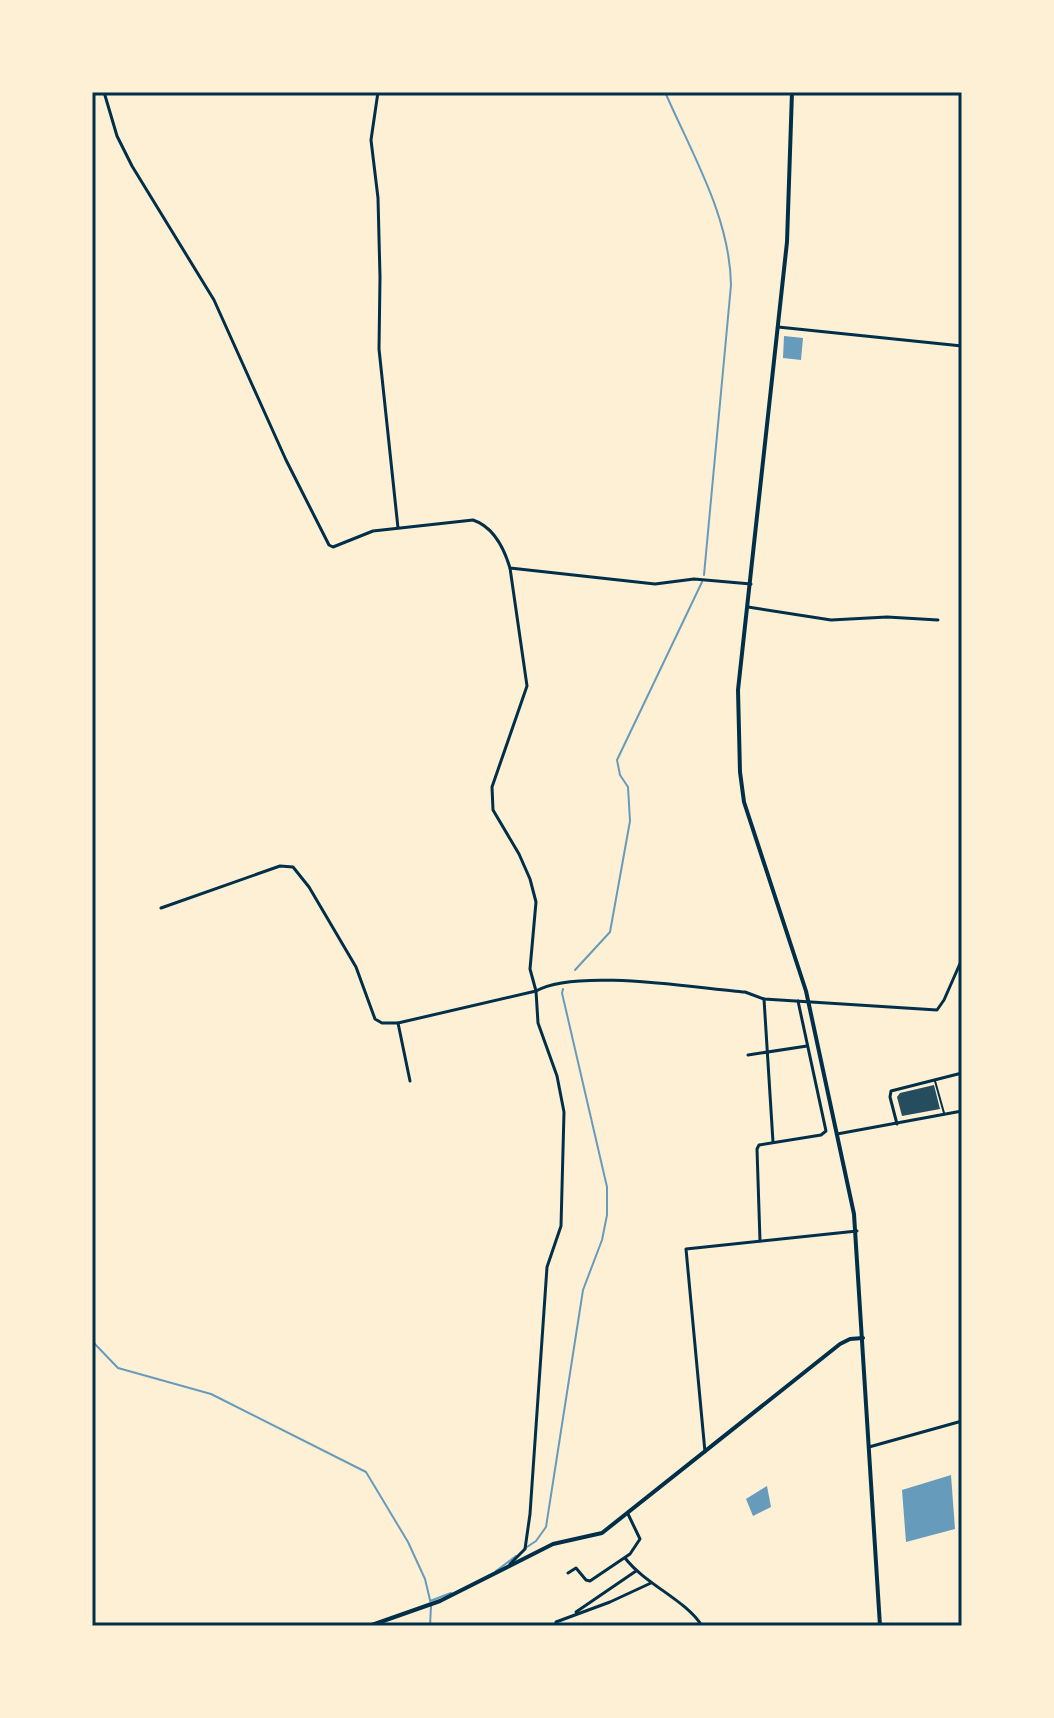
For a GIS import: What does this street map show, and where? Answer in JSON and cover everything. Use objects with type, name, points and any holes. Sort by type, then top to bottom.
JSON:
[{"type":"street","points":[[104,92],[117,136],[214,300],[286,460],[329,545],[333,547],[360,534],[478,521],[500,542],[510,568],[527,686],[492,787],[493,810],[519,854],[536,902],[530,969],[536,991],[538,1023],[557,1076],[564,1112],[561,1226],[547,1267],[527,1541],[525,1549],[507,1567]]},
{"type":"street","points":[[378,92],[371,140],[378,198],[379,349],[398,528]]},
{"type":"street","points":[[792,92],[787,242],[738,690],[740,772],[744,802],[808,1002],[857,1231],[880,1626]]},
{"type":"street","points":[[778,327],[962,346]]},
{"type":"street","points":[[510,568],[655,584],[694,579],[751,584]]},
{"type":"street","points":[[748,607],[831,620],[887,617],[938,620]]},
{"type":"street","points":[[161,908],[280,866],[293,867],[309,887],[356,967],[375,1019],[382,1023],[398,1023],[536,991],[547,985],[589,979],[745,992],[764,999],[937,1010],[962,959]]},
{"type":"street","points":[[764,999],[773,1142]]},
{"type":"street","points":[[760,1241],[759,1145],[821,1135],[826,1131],[798,1001]]},
{"type":"street","points":[[398,1023],[410,1081]]},
{"type":"street","points":[[748,1055],[807,1046]]},
{"type":"street","points":[[897,1124],[891,1091],[962,1073]]},
{"type":"street","points":[[935,1080],[944,1115]]},
{"type":"street","points":[[837,1134],[962,1111]]},
{"type":"street","points":[[705,1452],[686,1249],[857,1231]]},
{"type":"street","points":[[369,1626],[431,1605],[553,1544],[602,1533],[840,1344],[863,1338]]},
{"type":"street","points":[[869,1447],[962,1421]]},
{"type":"street","points":[[568,1573],[576,1568],[590,1581],[625,1558],[640,1539],[628,1514]]},
{"type":"street","points":[[625,1558],[636,1571],[702,1626]]},
{"type":"street","points":[[556,1624],[636,1571]]},
{"type":"street","points":[[573,1615],[651,1583]]},
{"type":"water","points":[[784,336],[803,338],[801,360],[783,358]]},
{"type":"water","points":[[951,1475],[955,1529],[906,1542],[902,1490]]},
{"type":"water","points":[[767,1486],[771,1507],[753,1516],[746,1499]]},
{"type":"building","points":[[934,1085],[940,1109],[902,1116],[897,1097],[900,1093]]},
{"type":"waterway","points":[[665,92],[708,186],[729,260],[731,285],[704,575]]},
{"type":"waterway","points":[[575,970],[610,932],[630,821],[628,787],[620,775],[617,760],[702,582]]},
{"type":"waterway","points":[[524,1549],[536,1541],[546,1527],[583,1290],[602,1240],[607,1215],[607,1187],[563,989]]},
{"type":"waterway","points":[[92,1341],[118,1368],[211,1394],[366,1472],[408,1542],[425,1579],[430,1600]]},
{"type":"waterway","points":[[496,1571],[516,1556]]},
{"type":"waterway","points":[[430,1601],[451,1593]]},
{"type":"waterway","points":[[430,1626],[431,1606]]}]
